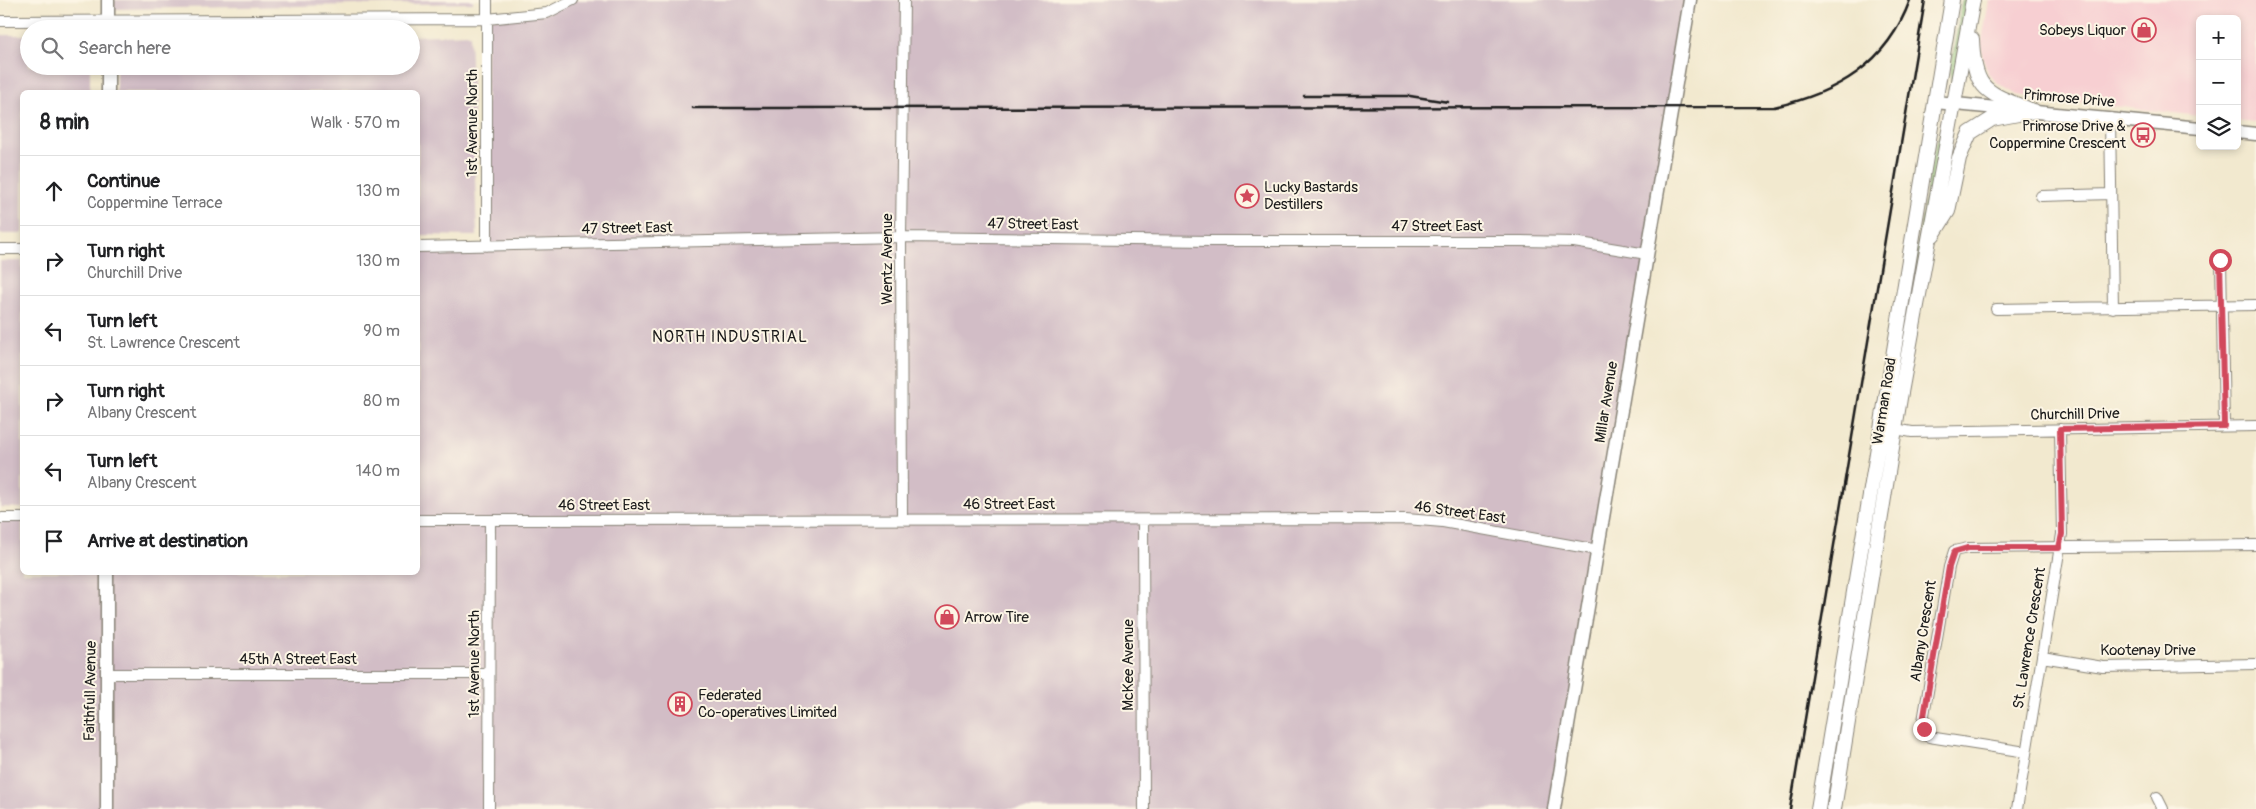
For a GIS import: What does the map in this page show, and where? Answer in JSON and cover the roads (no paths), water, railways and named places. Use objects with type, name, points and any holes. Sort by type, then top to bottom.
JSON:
[{"type":"main road","name":"Warman Road","points":[[1818,809],[1952,0]]},
{"type":"main road","name":"Warman Road","points":[[1834,809],[1895,429],[1972,5]]},
{"type":"main road","points":[[1972,5],[1973,60],[1980,82],[1996,97],[2034,111]]},
{"type":"main road","points":[[1929,242],[1948,211],[1959,158],[1970,133],[1992,119],[2034,111]]},
{"type":"main road","points":[[1895,429],[1892,411],[1900,359],[1899,314]]},
{"type":"street","points":[[108,0],[108,20]]},
{"type":"street","name":"1st Avenue North","points":[[487,0],[487,246]]},
{"type":"street","points":[[411,20],[487,19],[547,13],[573,0]]},
{"type":"street","name":"Wentz Avenue","points":[[902,519],[901,237],[904,0]]},
{"type":"street","name":"Millar Avenue","points":[[1554,809],[1690,0]]},
{"type":"street","points":[[0,20],[20,21]]},
{"type":"street","points":[[108,75],[108,90]]},
{"type":"street","name":"Primrose Drive","points":[[1935,102],[2196,128]]},
{"type":"street","points":[[2110,118],[2113,308]]},
{"type":"street","points":[[2241,132],[2256,134]]},
{"type":"street","points":[[2041,196],[2111,194]]},
{"type":"street","name":"47 Street East","points":[[420,247],[901,237],[1538,241],[1574,242],[1647,254]]},
{"type":"street","points":[[0,249],[20,249]]},
{"type":"street","points":[[2220,260],[2224,426]]},
{"type":"street","points":[[1996,309],[2256,305]]},
{"type":"street","name":"Churchill Drive","points":[[1895,429],[1912,432],[2256,426]]},
{"type":"street","name":"St. Lawrence Crescent","points":[[2017,809],[2062,534],[2060,429]]},
{"type":"street","points":[[0,518],[20,518]]},
{"type":"street","name":"46 Street East","points":[[420,520],[1424,520],[1598,550]]},
{"type":"street","name":"1st Avenue North","points":[[489,809],[490,520]]},
{"type":"street","name":"McKee Avenue","points":[[1143,520],[1144,809]]},
{"type":"street","name":"Albany Crescent","points":[[2026,752],[1929,738],[1925,735],[1923,722],[1949,567],[1954,552],[1968,548],[2256,545]]},
{"type":"street","name":"Faithfull Avenue","points":[[107,575],[107,809]]},
{"type":"street","name":"Kootenay Drive","points":[[2042,657],[2103,667],[2256,664]]},
{"type":"street","name":"45th A Street East","points":[[108,674],[489,674]]},
{"type":"street","name":"St. Lawrence Crescent","points":[[2020,793],[2024,809]]},
{"type":"street","points":[[2157,797],[2163,809]]},
{"type":"railway","points":[[693,108],[1774,107],[1819,93],[1839,84],[1857,72],[1888,42],[1910,0]]},
{"type":"railway","points":[[1790,809],[1925,0]]},
{"type":"railway","points":[[1304,96],[1410,96],[1448,102]]},
{"type":"place","name":"Sobeys Liquor","points":[[2144,30]]},
{"type":"place","name":"Primrose Drive & Coppermine Crescent","points":[[2143,135]]},
{"type":"place","name":"Lucky Bastards Destillers","points":[[1247,196]]},
{"type":"place","name":"Arrow Tire","points":[[947,617]]},
{"type":"place","name":"Federated Co-operatives Limited","points":[[680,704]]},
{"type":"district","name":"NORTH INDUSTRIAL","points":[[730,336]]}]
